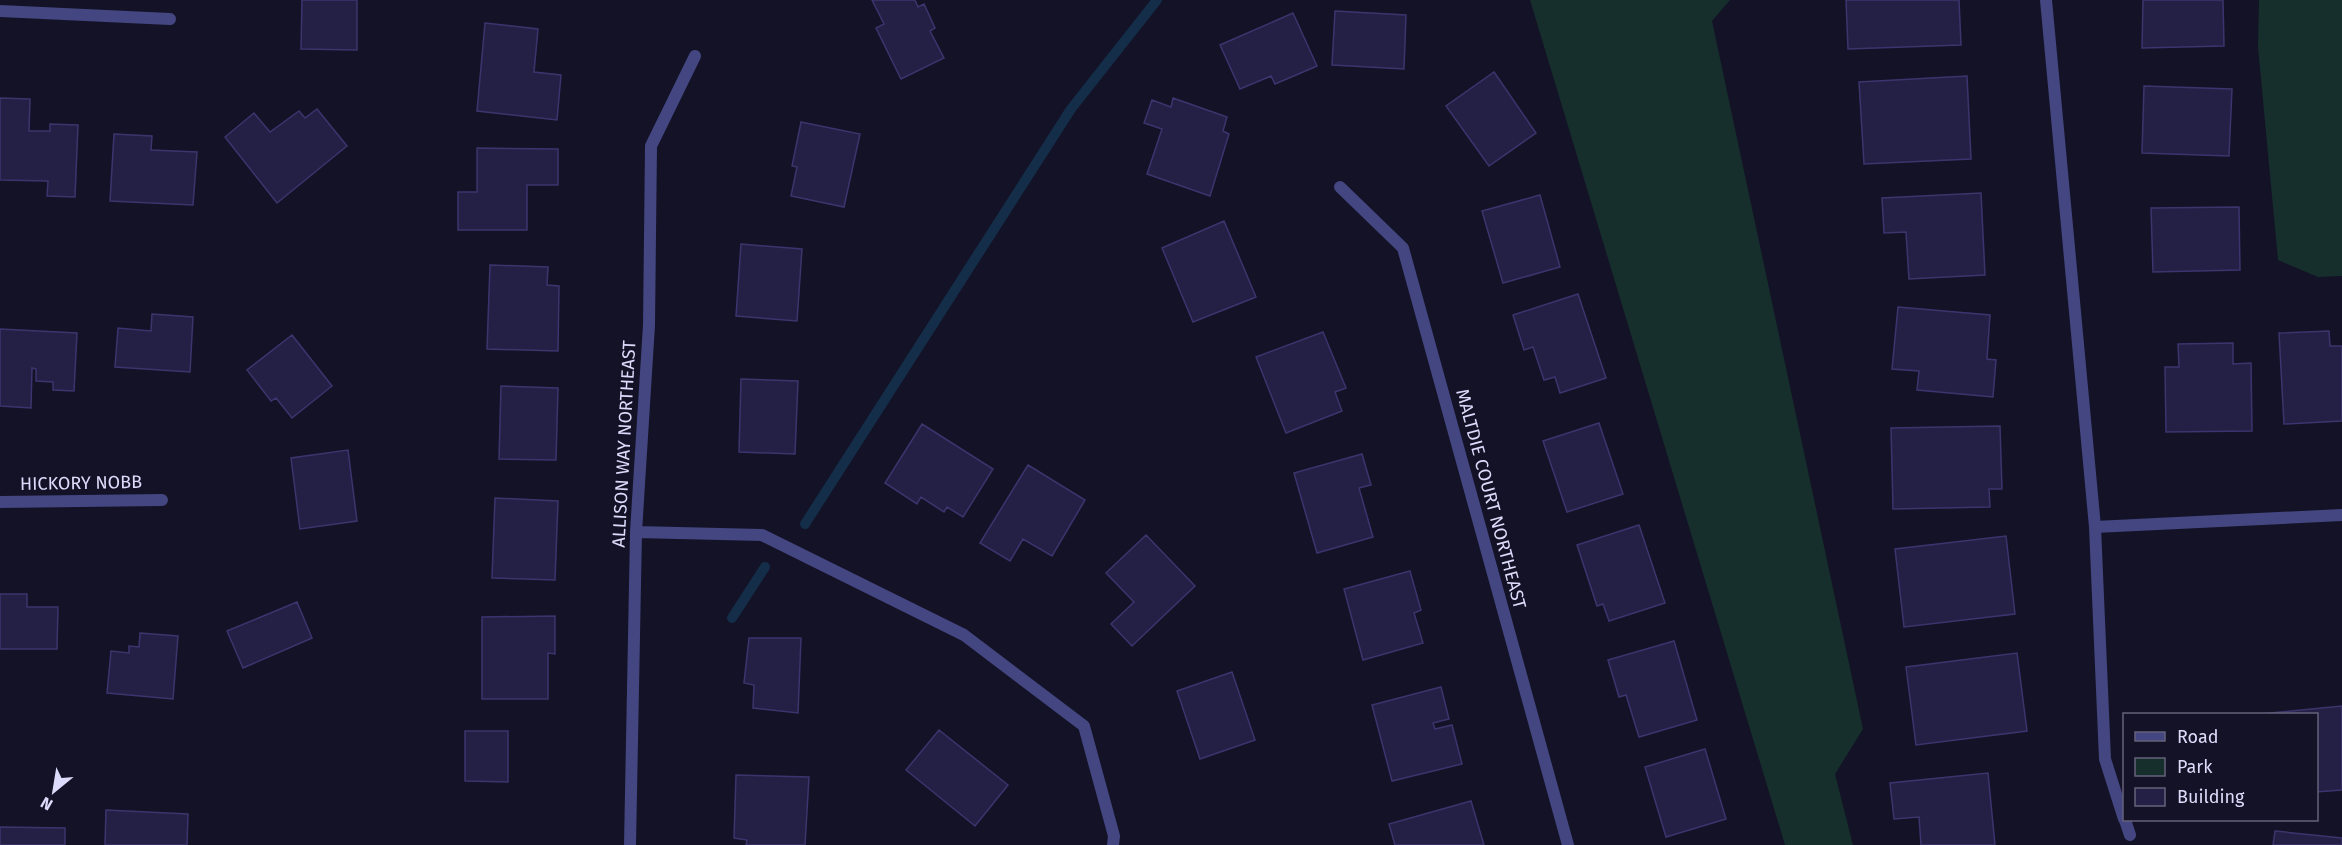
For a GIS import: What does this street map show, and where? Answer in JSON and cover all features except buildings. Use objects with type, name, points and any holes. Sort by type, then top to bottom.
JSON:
[{"type":"street","points":[[2046,0],[2095,527],[2105,759],[2123,813]]},
{"type":"street","points":[[0,11],[170,19]]},
{"type":"street","name":"ALLISON WAY NORTHEAST","points":[[630,845],[636,532],[649,325],[651,146],[695,56]]},
{"type":"street","name":"MALTDIE COURT NORTHEAST","points":[[1340,187],[1403,248],[1568,845]]},
{"type":"street","name":"HICKORY NOBB","points":[[0,502],[162,500]]},
{"type":"street","points":[[2095,527],[2342,515]]},
{"type":"street","points":[[636,532],[762,535],[964,635],[1084,726],[1114,836],[1113,845]]},
{"type":"street","points":[[2126,821],[2130,835]]},
{"type":"green space","points":[[1530,0],[1730,0],[1712,21],[1863,729],[1835,774],[1853,845],[1785,845]]},
{"type":"green space","points":[[2259,0],[2342,0],[2342,276],[2318,277],[2278,260],[2258,47]]},
{"type":"waterway","points":[[805,524],[1071,109],[1157,0]]},
{"type":"waterway","points":[[732,618],[765,567]]}]
